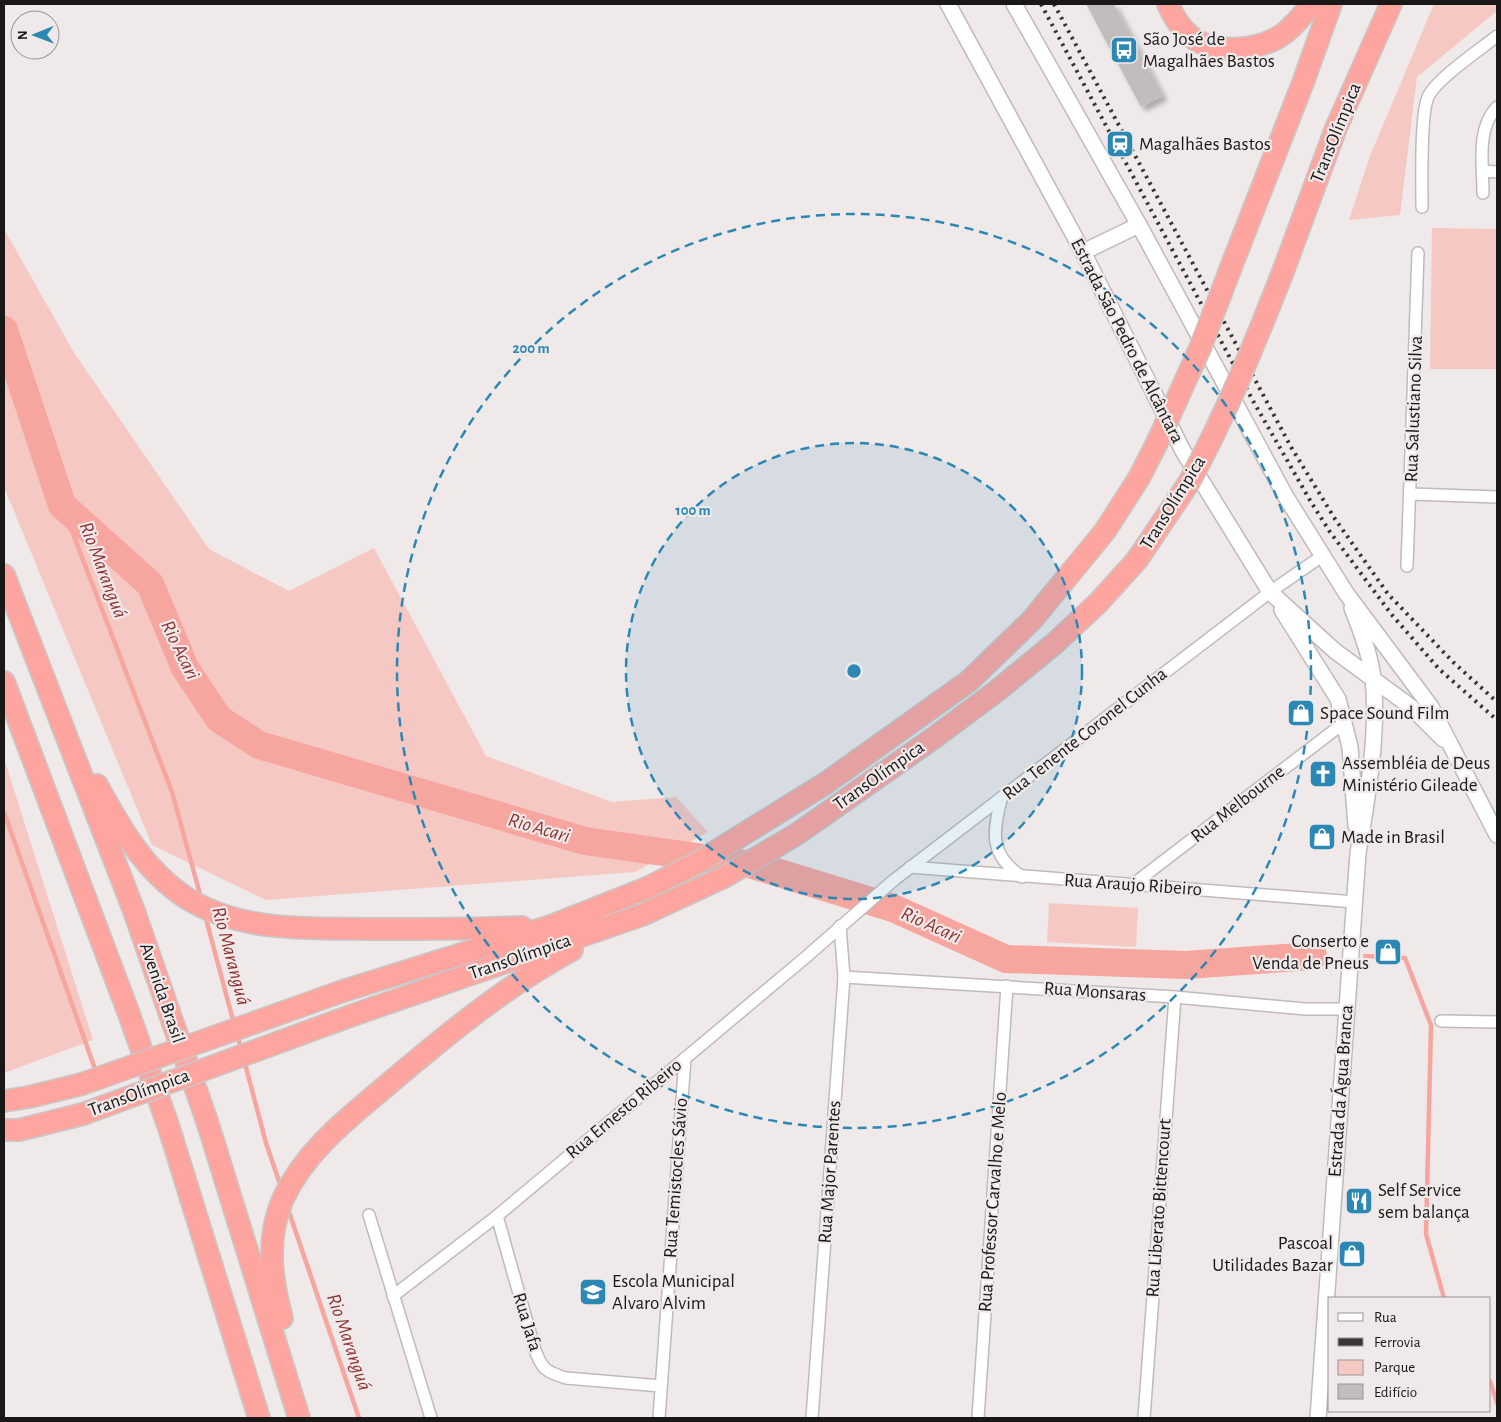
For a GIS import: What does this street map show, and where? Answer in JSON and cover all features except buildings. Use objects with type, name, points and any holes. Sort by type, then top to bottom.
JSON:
[{"type":"highway","points":[[1168,4],[1174,18],[1183,30],[1216,49],[1223,49],[1261,45],[1285,33],[1312,4]]},
{"type":"highway","name":"TransOlímpica","points":[[4,1101],[29,1098],[82,1084],[343,991],[550,926],[600,908],[646,888],[697,863],[756,828],[826,783],[969,681],[1025,626],[1067,580],[1105,531],[1139,478],[1202,346],[1270,162],[1304,80],[1331,4]]},
{"type":"highway","name":"TransOlímpica","points":[[4,1130],[19,1130],[84,1114],[353,1015],[645,914],[726,876],[797,834],[936,737],[998,690],[1054,644],[1098,603],[1137,560],[1188,484],[1211,441],[1243,373],[1336,128],[1391,4]]},
{"type":"highway","name":"Avenida Brasil","points":[[4,575],[134,911],[208,1124],[299,1418]]},
{"type":"highway","name":"Avenida Brasil","points":[[4,682],[129,1014],[169,1128],[259,1418]]},
{"type":"highway","points":[[4,724],[112,994],[129,1014]]},
{"type":"highway","points":[[64,732],[81,756],[126,836],[168,885],[204,907],[250,922],[282,927],[472,929],[550,926]]},
{"type":"highway","points":[[312,1418],[272,1276],[271,1248],[275,1222],[296,1174],[318,1145],[466,1018],[524,977],[588,941],[645,914]]},
{"type":"street","name":"Estrada São Pedro de Alcântara","points":[[948,4],[1083,252],[1183,451],[1270,592],[1335,651],[1411,707],[1454,749]]},
{"type":"street","name":"Estrada São Pedro de Alcântara","points":[[1014,4],[1139,225],[1286,497],[1346,593],[1431,707],[1497,835]]},
{"type":"street","points":[[1422,208],[1425,112],[1429,96],[1441,82],[1497,36]]},
{"type":"street","points":[[1483,193],[1482,134],[1488,116],[1497,107]]},
{"type":"street","points":[[1483,171],[1497,172]]},
{"type":"street","points":[[1083,252],[1139,225]]},
{"type":"street","name":"Rua Salustiano Silva","points":[[1407,566],[1418,252]]},
{"type":"street","points":[[1411,494],[1497,496]]},
{"type":"street","name":"Rua Tenente Coronel Cunha","points":[[852,917],[910,867],[1001,800],[1270,592],[1322,556]]},
{"type":"street","name":"Estrada da Água Branca","points":[[1270,592],[1329,682],[1338,699],[1345,722],[1353,774],[1358,854]]},
{"type":"street","name":"Estrada da Água Branca","points":[[1318,1418],[1358,854],[1371,756],[1373,678],[1366,648],[1346,593]]},
{"type":"street","name":"Rua Melbourne","points":[[1131,886],[1345,722]]},
{"type":"street","points":[[1001,800],[995,824],[996,844],[1003,861],[1022,877]]},
{"type":"street","name":"Rua Araujo Ribeiro","points":[[910,867],[1131,886],[1355,902]]},
{"type":"street","name":"Rua Ernesto Ribeiro","points":[[393,1296],[497,1216],[852,917]]},
{"type":"street","name":"Rua Major Parentes","points":[[812,1418],[844,977],[840,926]]},
{"type":"street","name":"Rua Monsaras","points":[[844,977],[1175,997],[1305,1009],[1347,1009]]},
{"type":"street","name":"Rua Professor Carvalho e Melo","points":[[978,1418],[1007,986]]},
{"type":"street","name":"Rua Liberato Bittencourt","points":[[1144,1418],[1175,997]]},
{"type":"street","points":[[1441,1020],[1497,1022]]},
{"type":"street","name":"Rua Temistocles Sávio","points":[[659,1418],[685,1058]]},
{"type":"street","points":[[369,1215],[431,1418]]},
{"type":"street","name":"Rua Jafa","points":[[497,1216],[541,1366],[551,1373],[566,1378],[661,1386]]},
{"type":"green space","points":[[1434,4],[1497,4],[1497,11],[1417,77],[1400,215],[1349,220],[1370,156]]},
{"type":"green space","points":[[1432,228],[1497,229],[1497,369],[1430,369]]},
{"type":"green space","points":[[4,229],[75,354],[209,549],[289,591],[374,548],[486,756],[612,802],[676,797],[708,832],[635,872],[266,900],[152,845],[4,487]]},
{"type":"green space","points":[[4,758],[93,1040],[4,1073]]},
{"type":"green space","points":[[1049,903],[1138,908],[1136,947],[1047,942]]},
{"type":"waterway","name":"Rio Acari","points":[[4,330],[62,505],[150,584],[185,668],[219,719],[259,745],[585,841],[753,865],[893,908],[1006,959],[1186,965],[1313,956]]},
{"type":"waterway","name":"Rio Maranguá","points":[[62,505],[172,792],[201,898]]},
{"type":"waterway","points":[[4,812],[95,1069]]},
{"type":"waterway","name":"Rio Maranguá","points":[[205,915],[234,1024]]},
{"type":"waterway","points":[[1365,956],[1405,958],[1431,1025],[1426,1234],[1444,1297]]},
{"type":"waterway","name":"Rio Maranguá","points":[[237,1034],[241,1050]]},
{"type":"waterway","name":"Rio Maranguá","points":[[244,1060],[266,1143],[281,1187]]},
{"type":"waterway","name":"Rio Maranguá","points":[[288,1209],[359,1418]]},
{"type":"waterway","points":[[1491,1384],[1497,1403]]},
{"type":"railway","points":[[1041,4],[1252,399],[1330,532],[1392,615],[1439,669],[1497,720]]},
{"type":"railway","points":[[1054,4],[1291,447],[1335,519],[1388,594],[1453,662],[1497,702]]},
{"type":"place","name":"São José de Magalhães Bastos","points":[[1124,50]]},
{"type":"place","name":"Magalhães Bastos","points":[[1120,144]]},
{"type":"place","name":"Space Sound Film","points":[[1301,713]]},
{"type":"place","name":"Assembléia de Deus Ministério Gileade","points":[[1323,774]]},
{"type":"place","name":"Made in Brasil","points":[[1322,837]]},
{"type":"place","name":"Conserto e Venda de Pneus","points":[[1388,952]]},
{"type":"place","name":"Self Service sem balança","points":[[1359,1201]]},
{"type":"place","name":"Pascoal Utilidades Bazar","points":[[1352,1254]]},
{"type":"place","name":"Escola Municipal Alvaro Alvim","points":[[593,1292]]}]
